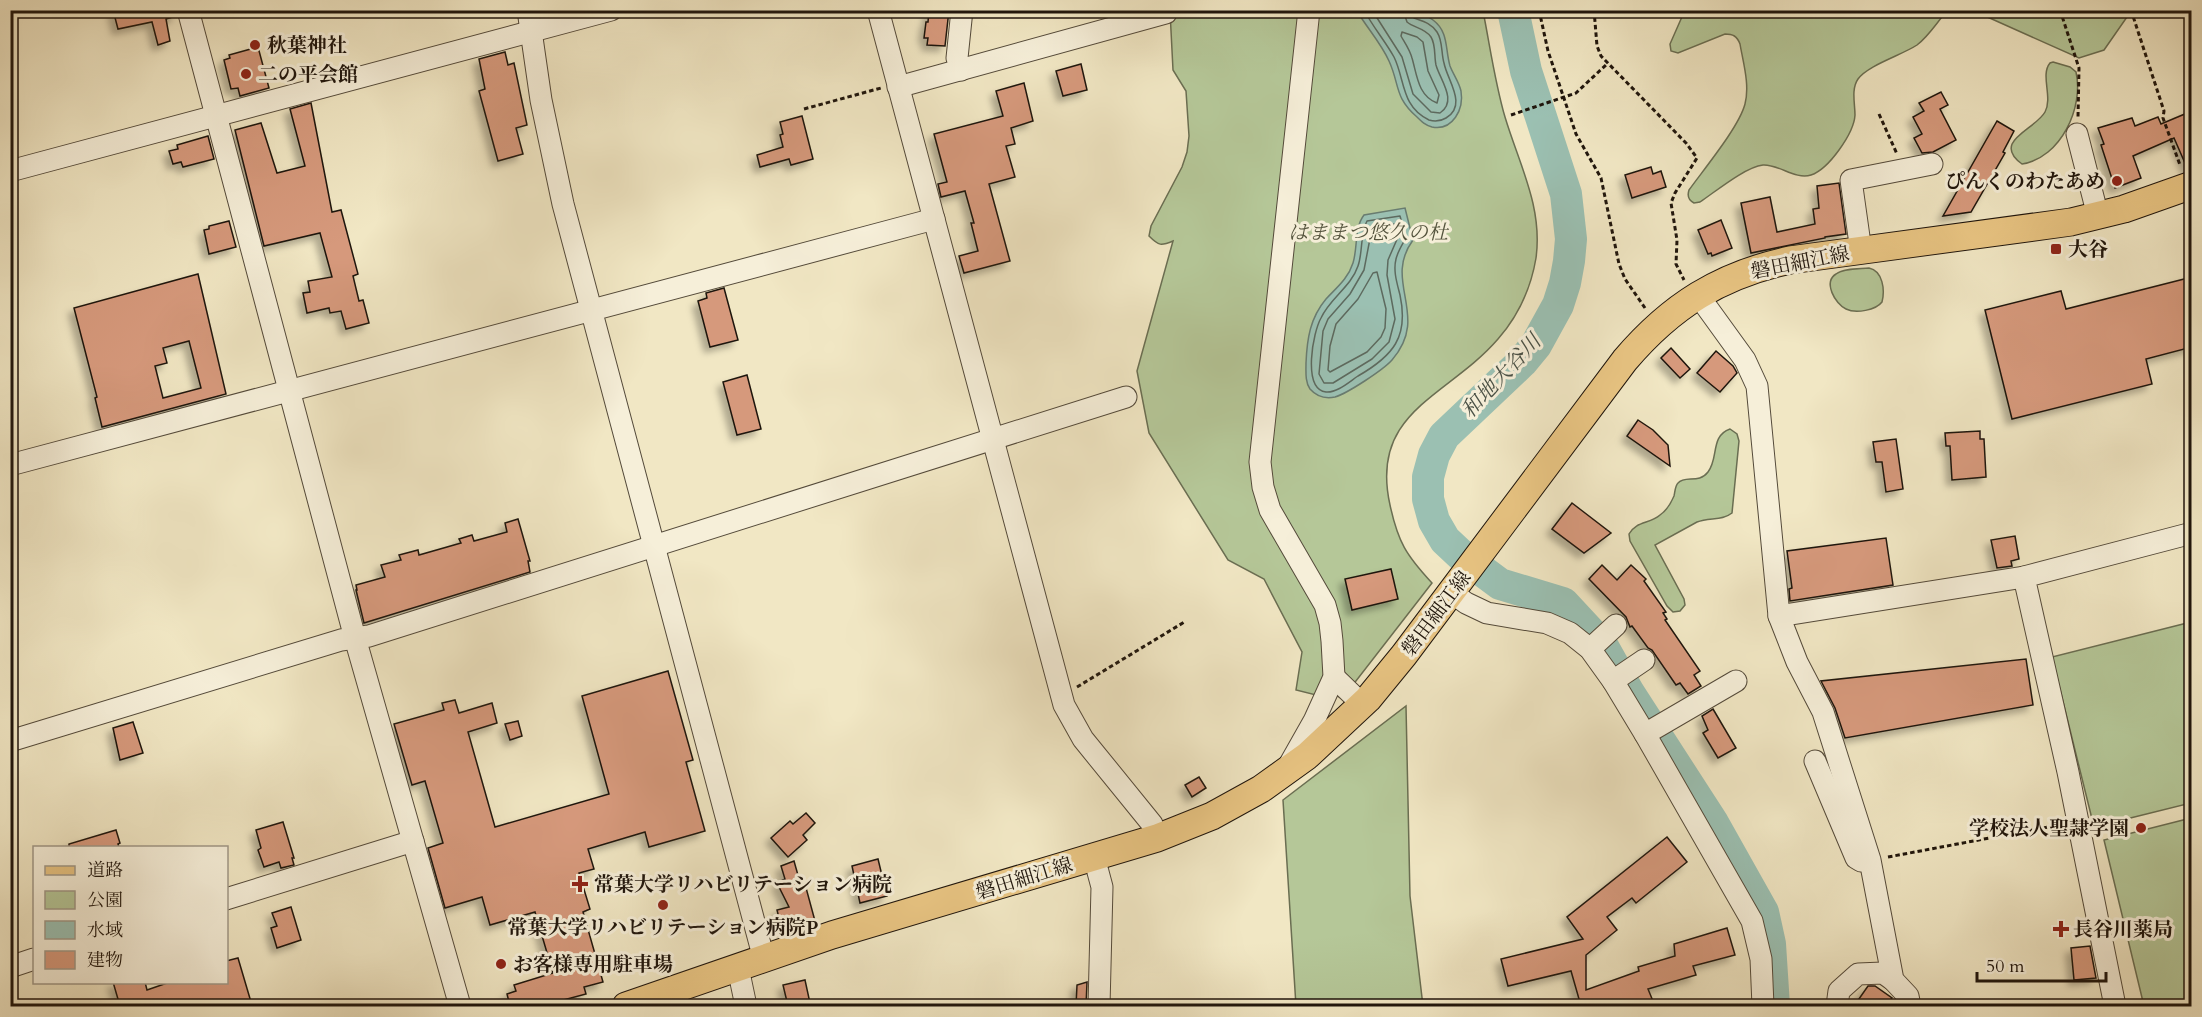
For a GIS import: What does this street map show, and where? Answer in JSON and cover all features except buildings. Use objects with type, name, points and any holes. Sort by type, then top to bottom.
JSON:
[{"type":"main road","name":"磐田細江線","points":[[626,1006],[832,935],[1157,838],[1212,816],[1261,789],[1328,738],[1363,705],[1386,678],[1625,360],[1658,324],[1696,296],[1727,279],[1768,265],[2043,226],[2098,216],[2150,201],[2190,186]]},
{"type":"street","points":[[188,10],[355,638],[460,1006]]},
{"type":"street","points":[[528,10],[551,152],[764,959]]},
{"type":"street","points":[[10,171],[611,10]]},
{"type":"street","points":[[878,10],[1061,696],[1072,722],[1152,825],[1157,838]]},
{"type":"street","points":[[961,70],[957,57],[962,10]]},
{"type":"street","points":[[1284,773],[1314,721],[1334,677],[1330,623],[1325,605],[1270,510],[1263,487],[1260,462],[1309,10]]},
{"type":"street","points":[[898,85],[961,70],[1166,13]]},
{"type":"street","points":[[2077,134],[2098,216]]},
{"type":"street","points":[[1861,250],[1851,180],[1932,164]]},
{"type":"street","points":[[10,465],[934,219]]},
{"type":"street","points":[[1696,296],[1745,360],[1757,386],[1779,616],[1797,662],[1823,712],[1870,860],[1893,980]]},
{"type":"street","points":[[10,741],[341,640],[369,636],[1126,397]]},
{"type":"street","points":[[1779,616],[2024,577],[2192,533]]},
{"type":"street","points":[[2024,577],[2078,822],[2115,1006]]},
{"type":"street","points":[[1456,585],[1466,603],[1487,613],[1547,623],[1570,633],[1590,649],[1646,734],[1752,921],[1761,959],[1763,1006]]},
{"type":"street","points":[[1590,649],[1616,625]]},
{"type":"street","points":[[1613,681],[1644,660]]},
{"type":"street","points":[[1334,677],[1363,705]]},
{"type":"street","points":[[1646,734],[1736,681]]},
{"type":"street","points":[[1815,761],[1856,858],[1862,863],[1870,860]]},
{"type":"street","points":[[228,898],[413,841]]},
{"type":"street","points":[[1094,857],[1102,887],[1099,1006]]},
{"type":"street","points":[[10,967],[33,959]]},
{"type":"street","points":[[738,968],[746,1006]]},
{"type":"street","points":[[1836,1006],[1839,991],[1858,974],[1883,973],[1908,996],[1910,1006]]},
{"type":"path","points":[[1539,10],[1562,98],[1580,143],[1601,178],[1619,264],[1634,293],[1658,324]]},
{"type":"path","points":[[1594,10],[1597,46],[1607,64],[1686,142],[1697,158],[1671,202],[1677,240],[1676,264],[1696,296]]},
{"type":"path","points":[[2060,10],[2079,68],[2077,134]]},
{"type":"path","points":[[2131,10],[2164,111],[2163,118],[2190,186]]},
{"type":"path","points":[[1511,115],[1576,93],[1607,64]]},
{"type":"path","points":[[804,109],[898,85]]},
{"type":"path","points":[[1879,114],[1902,170]]},
{"type":"path","points":[[1061,696],[1186,621]]},
{"type":"path","points":[[1870,860],[2078,822]]},
{"type":"green space","points":[[1685,10],[1947,11],[1917,45],[1869,69],[1858,79],[1854,92],[1854,122],[1839,150],[1825,166],[1805,176],[1763,165],[1748,170],[1700,202],[1694,203],[1688,198],[1689,190],[1736,124],[1745,104],[1746,81],[1740,44],[1738,39],[1732,35],[1725,34],[1678,53],[1671,51],[1670,44]]},
{"type":"green space","points":[[2127,10],[2127,17],[2104,50],[2079,58],[1974,11],[2064,11],[2071,17],[2093,11]]},
{"type":"green space","name":"はままつ悠久の杜","points":[[1170,11],[1483,11],[1501,104],[1533,203],[1537,239],[1536,258],[1527,291],[1517,311],[1498,339],[1478,359],[1417,408],[1402,426],[1391,448],[1387,473],[1390,505],[1396,529],[1409,556],[1432,583],[1342,699],[1333,693],[1328,698],[1296,690],[1302,652],[1264,579],[1228,560],[1149,433],[1137,371],[1173,241],[1160,244],[1149,236],[1151,226],[1182,167],[1189,136],[1186,91],[1173,70]]},
{"type":"green space","points":[[2053,62],[2070,67],[2076,72],[2078,86],[2073,115],[2067,129],[2048,152],[2036,160],[2022,164],[2011,149],[2013,142],[2045,112],[2048,100],[2046,74],[2047,68]]},
{"type":"green space","points":[[1869,268],[1877,273],[1882,282],[1882,302],[1866,310],[1846,309],[1838,303],[1832,293],[1832,278],[1843,271]]},
{"type":"green space","points":[[1730,429],[1737,434],[1739,441],[1732,513],[1724,517],[1697,522],[1655,545],[1684,599],[1685,605],[1680,611],[1673,612],[1667,606],[1630,541],[1629,534],[1635,527],[1656,518],[1668,507],[1678,483],[1700,478],[1708,472],[1717,442],[1724,432]]},
{"type":"green space","points":[[2191,622],[2191,803],[2094,827],[2052,657]]},
{"type":"green space","points":[[1406,706],[1410,896],[1423,1006],[1296,1006],[1283,800]]},
{"type":"green space","points":[[2191,818],[2191,999],[2160,1006],[2144,1006],[2104,840]]},
{"type":"water","points":[[1406,10],[1425,15],[1438,25],[1444,35],[1450,66],[1461,91],[1461,105],[1451,122],[1446,126],[1432,127],[1424,123],[1404,103],[1386,54],[1357,11]]},
{"type":"water","points":[[1405,208],[1413,240],[1405,255],[1402,270],[1408,313],[1403,344],[1388,364],[1356,386],[1335,397],[1318,396],[1308,386],[1306,373],[1306,354],[1316,314],[1351,269],[1357,232],[1364,215]]},
{"type":"waterway","name":"和地大谷川","points":[[1513,10],[1526,71],[1566,194],[1571,239],[1569,261],[1558,305],[1536,345],[1522,362],[1444,436],[1434,455],[1428,477],[1428,499],[1434,521],[1445,540],[1461,555],[1500,584],[1563,603],[1602,645],[1629,693],[1713,823],[1763,912],[1770,944],[1774,1006]]},
{"type":"place","name":"秋葉神社","points":[[255,45]]},
{"type":"place","name":"二の平会館","points":[[246,74]]},
{"type":"place","name":"ぴんくのわたあめ","points":[[2117,181]]},
{"type":"place","name":"大谷","points":[[2056,249]]},
{"type":"place","name":"学校法人聖隷学園","points":[[2141,828]]},
{"type":"place","name":"常葉大学リハビリテーション病院","points":[[580,884]]},
{"type":"place","name":"常葉大学リハビリテーション病院P","points":[[663,905]]},
{"type":"place","name":"長谷川薬局","points":[[2061,929]]},
{"type":"place","name":"お客様専用駐車場","points":[[501,964]]}]
